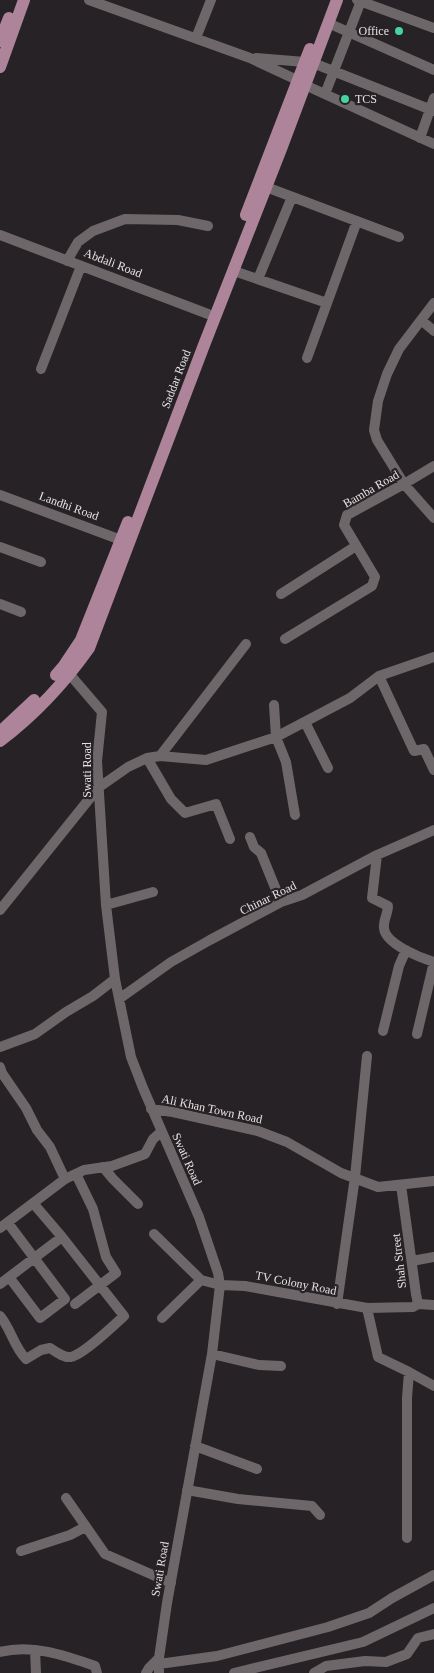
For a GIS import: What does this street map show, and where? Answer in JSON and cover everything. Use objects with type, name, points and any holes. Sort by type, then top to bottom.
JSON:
[{"type":"main road","points":[[0,41],[15,0]]},
{"type":"main road","points":[[0,67],[24,0]]},
{"type":"main road","name":"Saddar Road","points":[[309,62],[328,0]]},
{"type":"main road","name":"Saddar Road","points":[[66,670],[125,541],[301,82],[337,0]]},
{"type":"main road","name":"Saddar Road","points":[[212,315],[234,270],[262,186]]},
{"type":"main road","points":[[0,732],[66,670]]},
{"type":"main road","points":[[0,741],[24,723],[66,670]]},
{"type":"street","points":[[89,0],[250,58],[434,144]]},
{"type":"street","points":[[196,38],[211,0]]},
{"type":"street","points":[[325,94],[359,1],[434,28]]},
{"type":"street","points":[[328,23],[434,70]]},
{"type":"street","points":[[250,58],[309,62],[432,110]]},
{"type":"street","points":[[420,138],[432,110],[434,98]]},
{"type":"street","points":[[262,186],[399,237]]},
{"type":"street","points":[[258,279],[292,197]]},
{"type":"street","points":[[67,261],[78,242],[93,231],[126,219],[178,220],[208,226]]},
{"type":"street","points":[[307,358],[357,221]]},
{"type":"street","name":"Abdali Road","points":[[0,235],[212,315]]},
{"type":"street","points":[[41,369],[81,266]]},
{"type":"street","points":[[234,270],[327,303]]},
{"type":"street","points":[[434,304],[398,349],[378,401],[374,430],[377,440],[404,484],[434,518]]},
{"type":"street","points":[[421,320],[434,331]]},
{"type":"street","name":"Bamba Road","points":[[285,639],[372,586],[375,577],[344,525],[347,516],[434,466]]},
{"type":"street","name":"Landhi Road","points":[[0,495],[125,541]]},
{"type":"street","points":[[281,594],[356,546]]},
{"type":"street","points":[[0,547],[41,562]]},
{"type":"street","points":[[0,604],[21,612]]},
{"type":"street","points":[[160,756],[246,644]]},
{"type":"street","points":[[0,910],[98,788],[128,767],[147,758],[160,756],[206,760],[276,737],[350,698],[379,676],[434,657]]},
{"type":"street","name":"Swati Road","points":[[66,670],[102,712],[97,761],[106,905],[115,980],[131,1056],[199,1217],[220,1285],[212,1354],[171,1583],[159,1665]]},
{"type":"street","points":[[379,676],[414,752],[424,748],[434,770]]},
{"type":"street","points":[[274,705],[276,737],[286,762],[295,815]]},
{"type":"street","points":[[305,722],[328,768]]},
{"type":"street","points":[[147,758],[171,799],[185,813],[216,804],[230,839]]},
{"type":"street","name":"Chinar Road","points":[[119,999],[171,962],[281,902],[326,884],[377,855],[434,830]]},
{"type":"street","points":[[250,837],[254,847],[261,853],[281,902]]},
{"type":"street","points":[[377,855],[372,898],[388,906],[383,927],[384,933],[414,955],[434,962],[417,1034]]},
{"type":"street","points":[[106,905],[154,892]]},
{"type":"street","points":[[383,1031],[399,966],[406,950]]},
{"type":"street","points":[[0,1047],[35,1034],[115,980]]},
{"type":"street","points":[[336,1304],[355,1177],[367,1056]]},
{"type":"street","points":[[0,1067],[26,1108],[37,1130],[50,1147],[65,1179]]},
{"type":"street","name":"Ali Khan Town Road","points":[[152,1109],[258,1131],[287,1142],[341,1173],[378,1187],[434,1181]]},
{"type":"street","points":[[9,1277],[40,1318],[65,1299],[34,1258],[4,1225],[65,1179],[84,1170],[112,1166],[145,1154],[153,1139],[162,1132]]},
{"type":"street","points":[[103,1167],[138,1204]]},
{"type":"street","points":[[75,1304],[116,1273],[106,1257],[93,1209],[76,1174]]},
{"type":"street","name":"Shah Street","points":[[401,1185],[418,1304]]},
{"type":"street","points":[[0,1316],[7,1324],[11,1337],[26,1359],[40,1350],[50,1348],[70,1357],[81,1353],[124,1316],[33,1203]]},
{"type":"street","points":[[154,1234],[201,1280],[162,1318]]},
{"type":"street","points":[[0,1284],[62,1237]]},
{"type":"street","points":[[412,1261],[434,1257]]},
{"type":"street","name":"TV Colony Road","points":[[201,1280],[220,1285],[245,1286],[336,1304],[367,1308],[413,1307],[418,1304],[434,1305]]},
{"type":"street","points":[[367,1308],[378,1357],[434,1386]]},
{"type":"street","points":[[212,1354],[260,1365],[281,1366]]},
{"type":"street","points":[[407,1538],[407,1398],[409,1372]]},
{"type":"street","points":[[195,1446],[257,1469]]},
{"type":"street","points":[[187,1490],[238,1499],[312,1506],[320,1515]]},
{"type":"street","points":[[66,1498],[105,1554],[171,1583]]},
{"type":"street","points":[[21,1552],[70,1535],[85,1527]]},
{"type":"street","points":[[146,1673],[149,1668],[159,1665],[217,1656],[328,1627],[369,1614],[392,1598],[434,1576]]},
{"type":"street","points":[[234,1673],[363,1642],[434,1608]]},
{"type":"street","points":[[314,1673],[326,1666],[365,1661],[386,1662],[407,1654],[418,1638],[434,1634]]},
{"type":"street","points":[[0,1652],[11,1649],[35,1650],[70,1657],[94,1666],[98,1673]]},
{"type":"street","points":[[35,1650],[36,1673]]},
{"type":"place","name":"Office","points":[[399,31]]},
{"type":"place","name":"TCS","points":[[345,99]]}]
